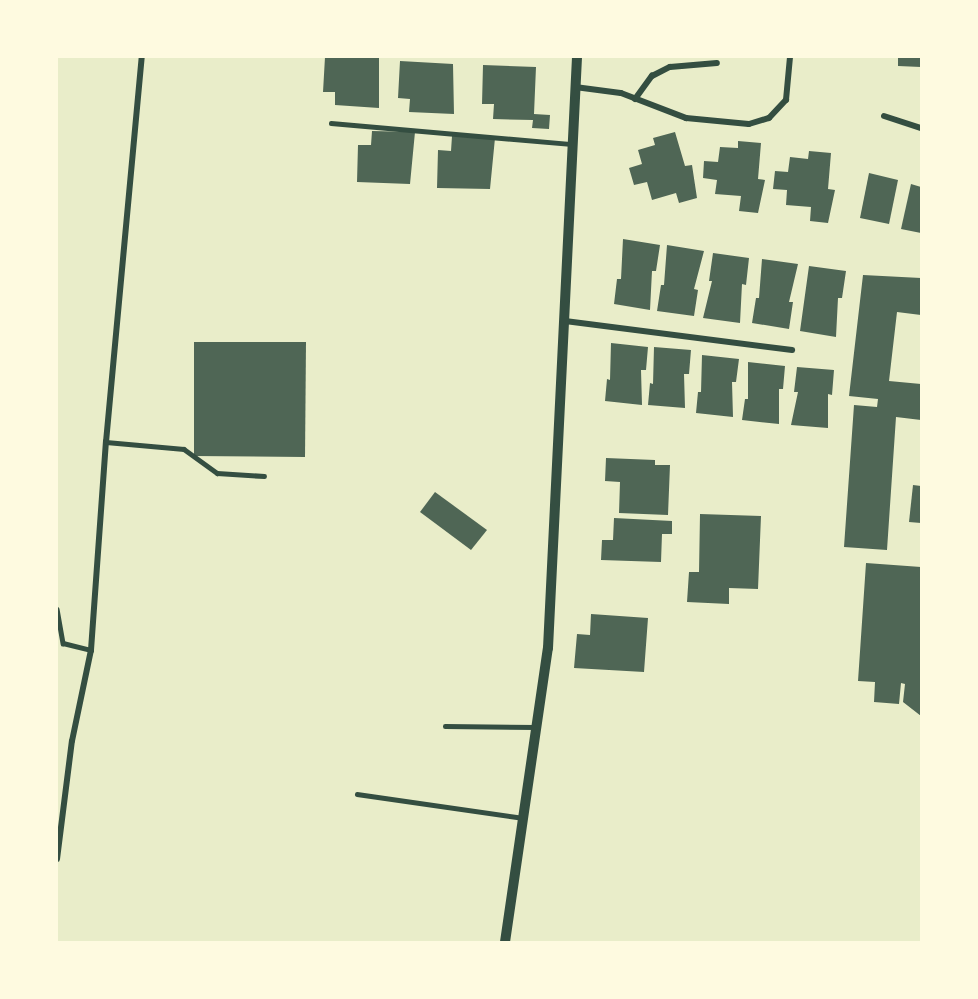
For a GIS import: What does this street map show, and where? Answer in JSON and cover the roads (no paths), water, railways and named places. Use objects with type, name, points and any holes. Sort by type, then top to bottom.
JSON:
[{"type":"street","points":[[57,859],[72,741],[91,650],[106,442],[142,57]]},
{"type":"street","points":[[505,942],[525,819],[548,648],[578,57]]},
{"type":"street","points":[[575,87],[621,93],[686,118],[749,124],[769,118],[786,100],[790,57]]},
{"type":"street","points":[[634,99],[652,76],[670,67],[717,63]]},
{"type":"street","points":[[884,116],[921,128]]},
{"type":"street","points":[[565,321],[792,350]]},
{"type":"lane","points":[[331,123],[572,144]]},
{"type":"lane","points":[[106,442],[184,449],[217,473],[264,476]]},
{"type":"lane","points":[[57,609],[63,643],[91,650]]},
{"type":"lane","points":[[445,726],[538,727]]},
{"type":"lane","points":[[357,794],[525,819]]}]
